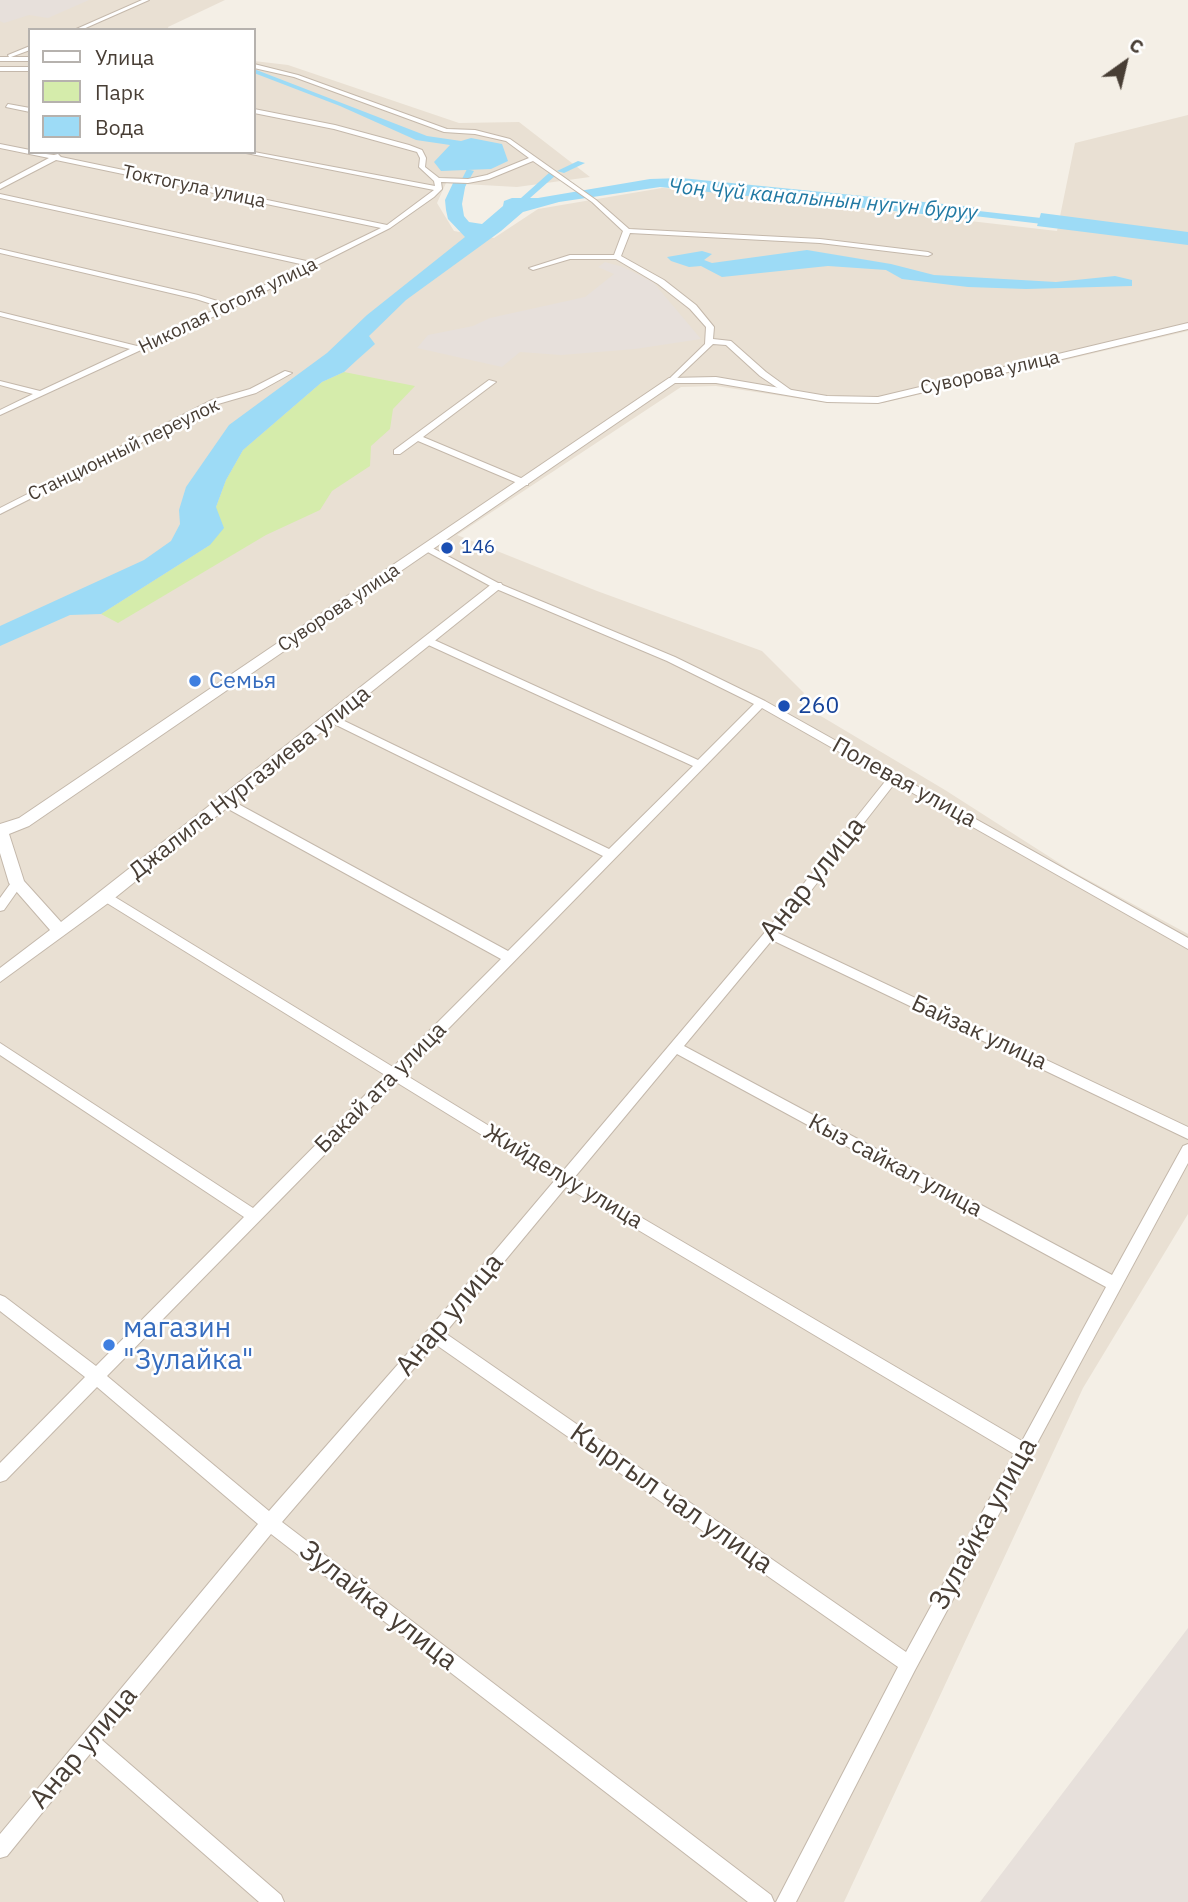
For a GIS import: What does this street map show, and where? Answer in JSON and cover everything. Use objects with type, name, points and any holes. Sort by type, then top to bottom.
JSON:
[{"type":"street","points":[[81,28],[146,0]]},
{"type":"street","points":[[2,59],[28,49]]},
{"type":"street","points":[[2,59],[28,59]]},
{"type":"street","points":[[256,66],[296,76],[446,131],[475,132],[508,140],[594,201],[627,231],[820,241],[928,254]]},
{"type":"street","points":[[0,69],[28,69]]},
{"type":"street","points":[[8,106],[28,110]]},
{"type":"street","points":[[256,111],[335,127],[415,149],[421,154],[422,167],[438,185]]},
{"type":"street","name":"Токтогула улица","points":[[0,146],[28,152]]},
{"type":"street","name":"Токтогула улица","points":[[37,154],[388,227]]},
{"type":"street","points":[[0,187],[63,154]]},
{"type":"street","points":[[256,154],[438,185],[455,180],[468,181],[511,170],[534,159]]},
{"type":"street","name":"Николая Гоголя улица","points":[[0,413],[228,307],[388,227],[438,185]]},
{"type":"street","points":[[0,196],[313,265]]},
{"type":"street","points":[[617,257],[627,231]]},
{"type":"street","points":[[0,251],[198,297],[228,307]]},
{"type":"street","points":[[534,268],[570,257],[617,257],[661,282],[693,307],[709,327],[709,341]]},
{"type":"street","points":[[0,314],[138,349]]},
{"type":"street","name":"Суворова улица","points":[[673,380],[716,380],[827,399],[877,400],[1188,326]]},
{"type":"street","name":"Суворова улица","points":[[1,830],[24,822],[526,483],[673,380],[709,345],[709,341],[728,343],[763,374],[790,393]]},
{"type":"street","name":"Станционный переулок","points":[[0,511],[215,402],[253,391],[288,373]]},
{"type":"street","points":[[397,452],[492,382]]},
{"type":"street","points":[[0,383],[41,394]]},
{"type":"street","points":[[418,438],[526,483]]},
{"type":"street","name":"Полевая улица","points":[[427,548],[497,586],[671,659],[761,703],[1188,944]]},
{"type":"street","name":"Джалила Нургазиева улица","points":[[0,976],[106,897],[497,586]]},
{"type":"street","points":[[428,641],[700,765]]},
{"type":"street","name":"Бакай ата улица","points":[[0,1474],[761,703]]},
{"type":"street","points":[[330,719],[611,855]]},
{"type":"street","name":"Анар улица","points":[[0,1849],[270,1523],[435,1334],[769,934],[894,776]]},
{"type":"street","points":[[225,802],[509,958]]},
{"type":"street","points":[[1,830],[17,883],[60,931]]},
{"type":"street","points":[[0,907],[17,883]]},
{"type":"street","name":"Жийделуу улица","points":[[106,897],[564,1179],[1024,1451]]},
{"type":"street","name":"Байзак улица","points":[[769,934],[1188,1133]]},
{"type":"street","name":"Кыз сайкал улица","points":[[674,1047],[1115,1284]]},
{"type":"street","points":[[0,1048],[254,1216]]},
{"type":"street","name":"Зулайка улица","points":[[786,1902],[909,1664],[1188,1150]]},
{"type":"street","name":"Зулайка улица","points":[[0,1301],[96,1376],[270,1523],[764,1902]]},
{"type":"street","name":"Кыргыл чал улица","points":[[435,1334],[909,1664]]},
{"type":"street","points":[[89,1741],[274,1902]]},
{"type":"shaded area","points":[[0,0],[225,0],[168,28],[28,28],[28,154],[256,154],[256,61],[288,65],[459,123],[519,122],[590,177],[517,187],[446,183],[437,203],[454,231],[494,238],[538,209],[662,188],[700,190],[1057,231],[1075,143],[1188,115],[1188,331],[883,403],[822,402],[716,386],[681,387],[457,535],[597,591],[762,651],[804,693],[799,703],[945,790],[1070,870],[1188,934],[1188,1214],[1083,1388],[844,1902],[0,1902]]},
{"type":"shaded area","points":[[0,0],[89,0],[48,18],[29,15],[4,23],[0,21]]},
{"type":"shaded area","points":[[605,262],[623,267],[653,282],[701,339],[635,349],[561,355],[520,352],[502,367],[417,348],[428,335],[585,297],[614,274],[598,267]]},
{"type":"shaded area","points":[[1188,1628],[1188,1902],[980,1902]]},
{"type":"green space","points":[[344,372],[415,386],[393,409],[390,429],[371,446],[370,466],[332,491],[320,510],[266,535],[118,623],[101,614],[210,545],[216,507],[226,480],[243,450],[322,382]]},
{"type":"water","points":[[256,70],[427,136],[461,141],[471,138],[502,144],[508,161],[491,169],[441,171],[434,162],[450,145],[416,140],[340,106],[256,74]]},
{"type":"water","points":[[681,178],[974,207],[971,219],[660,187],[559,202],[523,212],[406,300],[369,336],[375,344],[344,372],[322,382],[243,450],[226,480],[216,507],[224,528],[210,545],[101,614],[70,615],[0,646],[0,626],[144,560],[171,541],[180,524],[179,510],[186,487],[229,425],[327,353],[367,315],[465,237],[448,219],[446,210],[445,200],[454,181],[466,182],[462,204],[464,216],[469,222],[482,224],[503,206],[504,201],[512,198],[538,198],[650,179]]},
{"type":"water","points":[[1041,213],[1188,232],[1188,245],[1037,226]]},
{"type":"water","points":[[807,250],[891,264],[934,275],[1056,282],[1115,276],[1132,280],[1132,286],[1026,289],[968,287],[902,279],[886,270],[828,266],[722,277],[701,266],[689,267],[667,257],[702,251],[712,254],[704,260],[712,263]]},
{"type":"waterway","points":[[561,171],[581,163]]},
{"type":"waterway","points":[[455,197],[470,171]]},
{"type":"waterway","points":[[531,205],[525,198],[552,175]]},
{"type":"waterway","name":"Чоң Чүй каналынын нугун буруу","points":[[952,211],[1059,223]]},
{"type":"place","name":"146","points":[[447,548]]},
{"type":"place","name":"Семья","points":[[195,681]]},
{"type":"place","name":"260","points":[[784,706]]},
{"type":"place","name":"магазин \"Зулайка\"","points":[[109,1345]]}]
